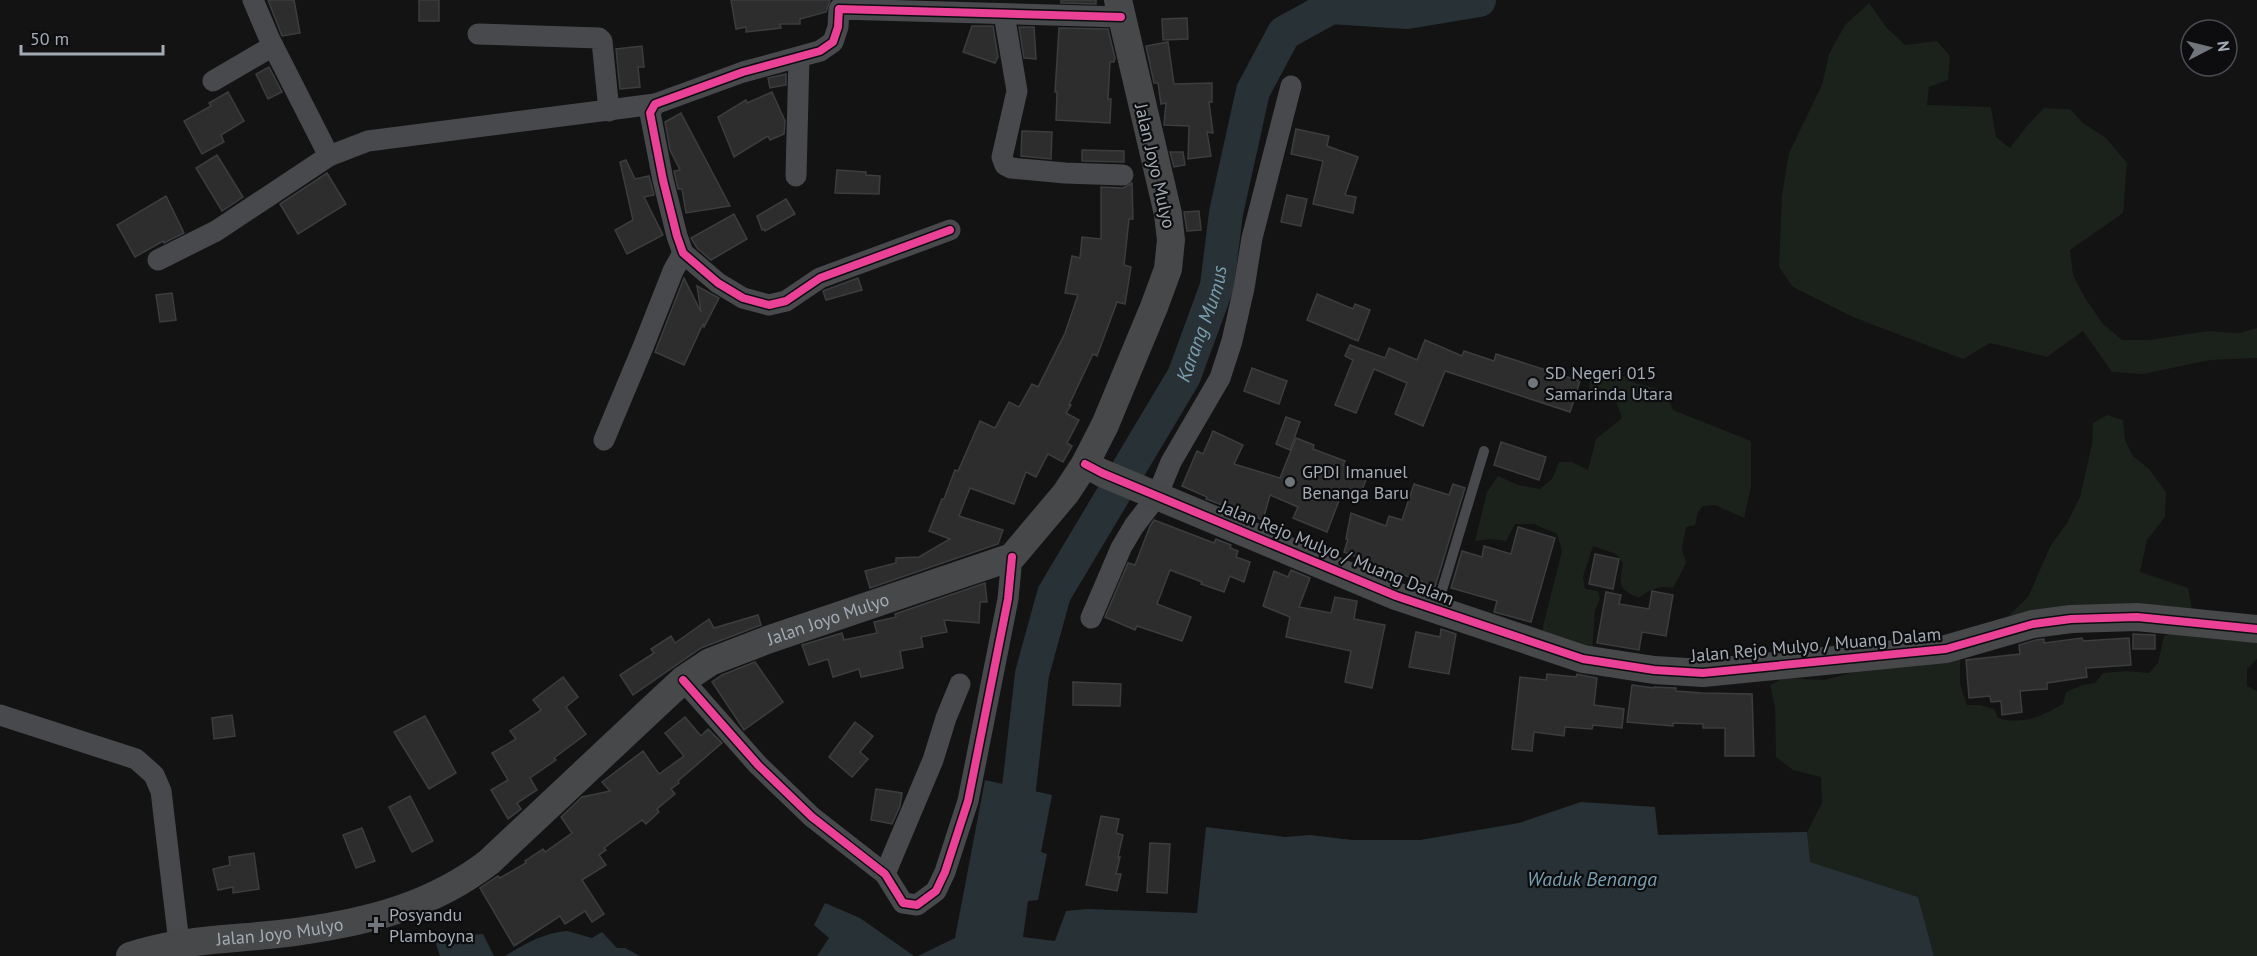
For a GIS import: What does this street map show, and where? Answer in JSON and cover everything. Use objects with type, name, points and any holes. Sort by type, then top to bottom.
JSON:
[{"type":"main road","name":"Jalan Joyo Mulyo","points":[[130,956],[179,943],[302,931],[384,914],[418,904],[444,892],[489,862],[683,680],[710,662],[767,640],[1012,557],[1066,493],[1094,469],[1104,425],[1168,269],[1170,230],[1119,9]]},
{"type":"main road","name":"Jalan Rejo Mulyo / Muang Dalam","points":[[1094,469],[1385,591],[1436,610],[1583,659],[1654,670],[1703,673],[1946,649],[2033,624],[2071,619],[2137,617],[2257,629]]},
{"type":"street","points":[[253,0],[273,46],[329,156]]},
{"type":"street","points":[[158,260],[216,231],[329,156],[368,141],[655,104],[743,72],[820,51],[833,42],[838,27],[838,5],[1004,14],[1119,9]]},
{"type":"street","points":[[1004,14],[1017,92],[1002,157],[1005,165],[1011,168],[1065,173],[1123,175]]},
{"type":"street","points":[[478,34],[599,38],[602,40],[609,111]]},
{"type":"street","points":[[213,81],[273,46]]},
{"type":"street","points":[[796,176],[799,57]]},
{"type":"street","points":[[1091,618],[1121,548],[1155,495],[1171,462],[1220,378],[1232,341],[1252,238],[1291,86]]},
{"type":"street","points":[[655,104],[650,113],[676,236],[683,253],[718,283],[743,298],[769,305],[786,301],[820,278],[950,230]]},
{"type":"street","points":[[604,440],[644,347],[673,271],[683,253]]},
{"type":"street","points":[[683,680],[758,765],[812,817],[885,874],[903,903],[917,905],[936,891],[945,872],[968,801],[1008,599],[1012,557]]},
{"type":"street","points":[[885,874],[933,760],[946,718],[960,684]]},
{"type":"street","points":[[0,715],[136,759],[154,775],[161,791],[179,943]]},
{"type":"lane","points":[[1436,610],[1484,451]]},
{"type":"shaded area","points":[[1869,3],[1886,27],[1905,45],[1937,41],[1950,56],[1948,80],[1929,87],[1927,105],[1991,107],[1996,137],[2010,148],[2044,108],[2070,109],[2083,123],[2106,138],[2127,163],[2123,213],[2070,250],[2073,275],[2103,324],[2122,340],[2149,340],[2208,331],[2239,333],[2257,328],[2257,358],[2210,360],[2143,374],[2112,372],[2083,331],[2047,357],[1990,343],[1963,359],[1853,317],[1793,287],[1779,267],[1782,195],[1789,153],[1822,85],[1829,54],[1845,25]]},
{"type":"shaded area","points":[[1617,372],[1635,383],[1666,391],[1673,410],[1751,441],[1751,487],[1744,518],[1715,505],[1703,506],[1698,512],[1695,525],[1686,527],[1682,549],[1686,563],[1673,588],[1655,589],[1639,598],[1632,595],[1621,585],[1623,563],[1616,554],[1593,546],[1583,577],[1585,589],[1598,591],[1600,599],[1595,610],[1592,653],[1543,640],[1543,626],[1562,551],[1557,534],[1534,524],[1515,524],[1506,541],[1490,539],[1475,541],[1487,492],[1498,476],[1518,485],[1540,489],[1552,479],[1559,462],[1572,462],[1588,470],[1596,439],[1622,418],[1615,399],[1589,391],[1590,374]]},
{"type":"shaded area","points":[[2107,415],[2123,420],[2125,440],[2133,456],[2149,469],[2166,492],[2165,517],[2147,540],[2140,572],[2188,588],[2192,608],[2206,617],[2009,615],[2028,597],[2051,545],[2067,523],[2080,497],[2092,444],[2093,423]]},
{"type":"shaded area","points":[[2174,632],[2257,640],[2257,659],[2247,669],[2247,686],[2257,691],[2257,956],[1934,956],[1918,897],[1809,862],[1807,832],[1822,803],[1821,777],[1793,770],[1776,757],[1775,707],[1770,685],[1785,678],[1824,680],[1859,671],[1960,656],[1960,684],[1967,705],[1980,705],[1994,709],[1998,718],[2007,720],[2032,719],[2063,704],[2066,692],[2095,683],[2103,673],[2126,671],[2149,673],[2158,663],[2164,636]]},
{"type":"water","name":"Waduk Benanga","points":[[985,780],[1052,795],[1041,852],[1047,854],[1038,900],[1028,901],[1023,937],[1055,941],[1066,911],[1087,909],[1197,913],[1206,827],[1285,837],[1310,835],[1352,840],[1420,840],[1519,823],[1581,802],[1655,807],[1658,835],[1807,832],[1810,862],[1918,897],[1934,956],[918,956],[955,938]]},
{"type":"water","points":[[825,903],[860,918],[914,956],[817,956],[829,938],[814,925]]},
{"type":"water","points":[[567,931],[592,938],[602,932],[617,948],[625,948],[640,956],[505,956],[527,943]]},
{"type":"water","points":[[483,934],[494,956],[440,956],[434,938],[441,935],[448,948],[471,935]]},
{"type":"building","points":[[268,0],[294,0],[300,33],[282,36]]},
{"type":"building","points":[[419,0],[439,0],[439,21],[419,21]]},
{"type":"building","points":[[731,0],[830,0],[826,12],[800,19],[800,24],[780,24],[781,28],[746,32],[746,27],[736,29]]},
{"type":"building","points":[[1061,0],[1096,0],[1096,4],[1061,3]]},
{"type":"building","points":[[1187,18],[1188,39],[1163,40],[1162,19]]},
{"type":"building","points":[[972,26],[993,26],[998,57],[995,63],[963,52]]},
{"type":"building","points":[[1019,27],[1034,27],[1036,59],[1024,58]]},
{"type":"building","points":[[1059,28],[1108,29],[1115,58],[1114,62],[1110,62],[1108,99],[1111,99],[1110,123],[1056,120],[1057,92],[1055,92]]},
{"type":"building","points":[[1168,42],[1174,84],[1212,83],[1212,102],[1209,102],[1213,133],[1207,132],[1211,156],[1188,159],[1189,126],[1164,125],[1166,103],[1161,104],[1158,83],[1154,83],[1146,46]]},
{"type":"building","points":[[642,46],[644,67],[638,67],[640,87],[620,89],[616,49]]},
{"type":"building","points":[[269,67],[282,92],[268,99],[256,74]]},
{"type":"building","points":[[786,74],[786,85],[770,88],[768,78]]},
{"type":"building","points":[[228,92],[244,121],[221,135],[224,142],[202,154],[184,121],[211,106],[209,103]]},
{"type":"building","points":[[772,92],[785,121],[784,134],[770,140],[768,136],[734,157],[718,117],[746,100],[747,103]]},
{"type":"building","points":[[681,113],[730,206],[686,213],[682,189],[678,189],[674,171],[680,170],[670,150],[665,122]]},
{"type":"building","points":[[1296,129],[1329,136],[1327,146],[1358,157],[1345,195],[1356,197],[1353,213],[1313,204],[1323,161],[1291,154]]},
{"type":"building","points":[[1022,131],[1052,132],[1051,159],[1021,156]]},
{"type":"building","points":[[1082,150],[1124,151],[1124,162],[1082,161]]},
{"type":"building","points":[[1170,152],[1183,152],[1185,165],[1174,167]]},
{"type":"building","points":[[217,155],[243,197],[222,211],[196,168]]},
{"type":"building","points":[[626,160],[635,179],[649,176],[654,195],[644,197],[663,235],[627,254],[615,230],[633,220],[620,162]]},
{"type":"building","points":[[837,170],[866,172],[866,175],[880,176],[879,194],[835,193]]},
{"type":"building","points":[[327,173],[346,204],[298,234],[280,204]]},
{"type":"building","points":[[1132,183],[1133,219],[1129,219],[1124,265],[1131,267],[1125,304],[1117,302],[1097,356],[1093,354],[1069,405],[1071,405],[1066,413],[1079,420],[1067,443],[1072,446],[1063,462],[1048,454],[1036,477],[1026,472],[1014,504],[970,488],[959,516],[1003,530],[998,544],[870,588],[865,571],[896,563],[896,558],[919,557],[950,539],[929,531],[955,470],[958,471],[980,421],[995,428],[1009,402],[1019,407],[1032,384],[1038,387],[1065,333],[1078,295],[1065,293],[1072,256],[1080,258],[1082,237],[1101,239],[1101,187],[1123,188]]},
{"type":"building","points":[[1287,195],[1307,199],[1301,226],[1281,222]]},
{"type":"building","points":[[166,196],[184,233],[164,243],[163,241],[135,257],[117,225]]},
{"type":"building","points":[[786,199],[795,214],[765,231],[762,230],[757,216]]},
{"type":"building","points":[[1199,211],[1201,230],[1187,231],[1184,212]]},
{"type":"building","points":[[734,214],[747,239],[711,260],[697,248],[691,238]]},
{"type":"building","points":[[684,278],[701,312],[697,286],[719,298],[704,327],[703,324],[684,365],[655,352]]},
{"type":"building","points":[[858,278],[862,290],[826,300],[823,291]]},
{"type":"building","points":[[172,293],[176,320],[160,322],[156,295]]},
{"type":"building","points":[[1317,294],[1353,309],[1355,304],[1370,310],[1358,341],[1307,320]]},
{"type":"building","points":[[1425,340],[1462,356],[1464,351],[1494,361],[1496,354],[1580,381],[1570,412],[1445,371],[1423,426],[1395,414],[1407,383],[1374,369],[1356,413],[1335,405],[1353,360],[1345,356],[1350,345],[1385,358],[1389,348],[1417,360]]},
{"type":"building","points":[[1252,368],[1287,381],[1279,404],[1244,391]]},
{"type":"building","points":[[1286,417],[1300,422],[1290,450],[1276,444]]},
{"type":"building","points":[[1213,431],[1243,445],[1234,464],[1280,478],[1296,438],[1314,445],[1313,449],[1345,461],[1343,465],[1368,475],[1360,495],[1343,490],[1327,532],[1293,518],[1298,507],[1270,495],[1263,520],[1206,499],[1207,497],[1182,486],[1197,451],[1203,454]]},
{"type":"building","points":[[1501,442],[1546,457],[1539,480],[1494,465]]},
{"type":"building","points":[[1414,484],[1449,495],[1453,484],[1465,488],[1435,587],[1344,552],[1351,513],[1386,526],[1389,516],[1402,520]]},
{"type":"building","points":[[1154,520],[1214,543],[1216,539],[1231,545],[1230,548],[1238,551],[1236,557],[1250,562],[1244,582],[1230,576],[1224,592],[1170,570],[1157,604],[1191,617],[1182,641],[1137,626],[1135,630],[1105,617],[1128,563],[1135,565]]},
{"type":"building","points":[[1518,527],[1555,538],[1531,622],[1494,612],[1497,601],[1451,588],[1462,551],[1482,557],[1484,546],[1511,554]]},
{"type":"building","points":[[1595,554],[1619,559],[1613,589],[1589,584]]},
{"type":"building","points":[[1291,570],[1310,578],[1299,607],[1331,613],[1335,597],[1357,601],[1354,619],[1385,625],[1372,688],[1345,682],[1351,651],[1286,637],[1290,617],[1263,606],[1274,571],[1288,577]]},
{"type":"building","points":[[985,583],[987,602],[980,602],[979,623],[944,620],[947,632],[921,637],[923,647],[900,651],[903,668],[861,677],[859,669],[833,677],[828,659],[809,665],[802,645],[842,633],[844,640],[877,633],[874,622],[896,617],[895,614]]},
{"type":"building","points":[[1652,591],[1673,595],[1666,636],[1642,632],[1639,650],[1597,643],[1606,592],[1621,595],[1619,604],[1649,609]]},
{"type":"building","points":[[758,615],[761,625],[701,648],[633,695],[620,675],[654,653],[651,649],[671,636],[675,643],[709,619],[714,628]]},
{"type":"building","points":[[1441,629],[1456,634],[1449,674],[1409,667],[1416,632],[1440,637]]},
{"type":"building","points":[[2133,634],[2155,635],[2155,649],[2133,649]]},
{"type":"building","points":[[2082,638],[2083,641],[2129,638],[2131,665],[2086,668],[2087,677],[2047,683],[2047,689],[2020,691],[2022,712],[2002,715],[2001,701],[1991,702],[1990,696],[1969,698],[1966,660],[2020,654],[2019,645],[2036,640],[2044,639],[2044,643]]},
{"type":"building","points":[[755,662],[783,702],[744,730],[712,682],[722,675]]},
{"type":"building","points":[[1547,674],[1576,677],[1577,674],[1597,678],[1594,705],[1624,709],[1622,728],[1593,725],[1592,729],[1565,727],[1564,736],[1534,732],[1532,751],[1512,749],[1520,677],[1546,680]]},
{"type":"building","points":[[563,677],[578,697],[566,707],[586,734],[554,758],[556,760],[530,778],[537,790],[517,803],[521,809],[508,819],[491,790],[508,780],[492,753],[516,739],[510,731],[541,710],[533,700]]},
{"type":"building","points":[[1073,682],[1121,684],[1120,706],[1073,705]]},
{"type":"building","points":[[1632,685],[1676,688],[1676,691],[1702,693],[1752,694],[1754,756],[1725,756],[1725,728],[1703,728],[1703,724],[1673,723],[1673,726],[1627,722]]},
{"type":"building","points":[[232,715],[235,736],[214,739],[212,718]]},
{"type":"building","points":[[425,716],[456,773],[429,789],[394,732]]},
{"type":"building","points":[[685,717],[701,736],[708,729],[722,743],[678,781],[679,783],[671,789],[675,794],[657,809],[659,812],[646,824],[642,820],[604,848],[606,850],[599,855],[606,865],[582,880],[604,914],[592,922],[585,911],[565,924],[560,916],[514,946],[480,888],[498,876],[500,878],[526,863],[525,861],[543,849],[545,852],[572,833],[561,817],[582,797],[610,791],[602,782],[643,751],[659,774],[684,756],[665,733]]},
{"type":"building","points":[[855,722],[873,736],[860,752],[868,759],[852,777],[829,757]]},
{"type":"building","points":[[876,789],[902,793],[900,806],[892,824],[871,820]]},
{"type":"building","points":[[410,796],[433,841],[412,852],[389,807]]},
{"type":"building","points":[[1101,816],[1119,819],[1116,833],[1123,835],[1116,874],[1121,874],[1117,891],[1086,885]]},
{"type":"building","points":[[362,828],[375,861],[356,868],[343,835]]},
{"type":"building","points":[[1150,843],[1170,844],[1167,893],[1147,892]]},
{"type":"building","points":[[254,853],[259,889],[233,893],[233,887],[218,890],[213,869],[230,865],[229,857]]},
{"type":"waterway","name":"Karang Mumus","points":[[1019,788],[1032,674],[1054,594],[1184,376],[1217,286],[1226,213],[1253,91],[1284,33],[1331,7],[1407,12],[1479,0]]},
{"type":"cycle path","points":[[950,230],[820,278],[786,301],[769,305],[743,298],[718,283],[683,253],[663,180],[650,113],[655,104],[743,72],[820,51],[833,42],[838,27],[839,9],[1121,17]]},
{"type":"cycle path","points":[[1085,464],[1396,596],[1583,659],[1654,670],[1703,673],[1946,649],[2033,624],[2071,619],[2137,617],[2257,629]]},
{"type":"cycle path","points":[[683,680],[758,765],[812,817],[885,874],[903,903],[917,905],[936,891],[945,872],[968,801],[1008,599],[1012,557]]},
{"type":"place","name":"SD Negeri 015 Samarinda Utara","points":[[1533,383]]},
{"type":"place","name":"GPDI Imanuel Benanga Baru","points":[[1290,482]]},
{"type":"place","name":"Posyandu Plamboyna","points":[[376,925]]}]
